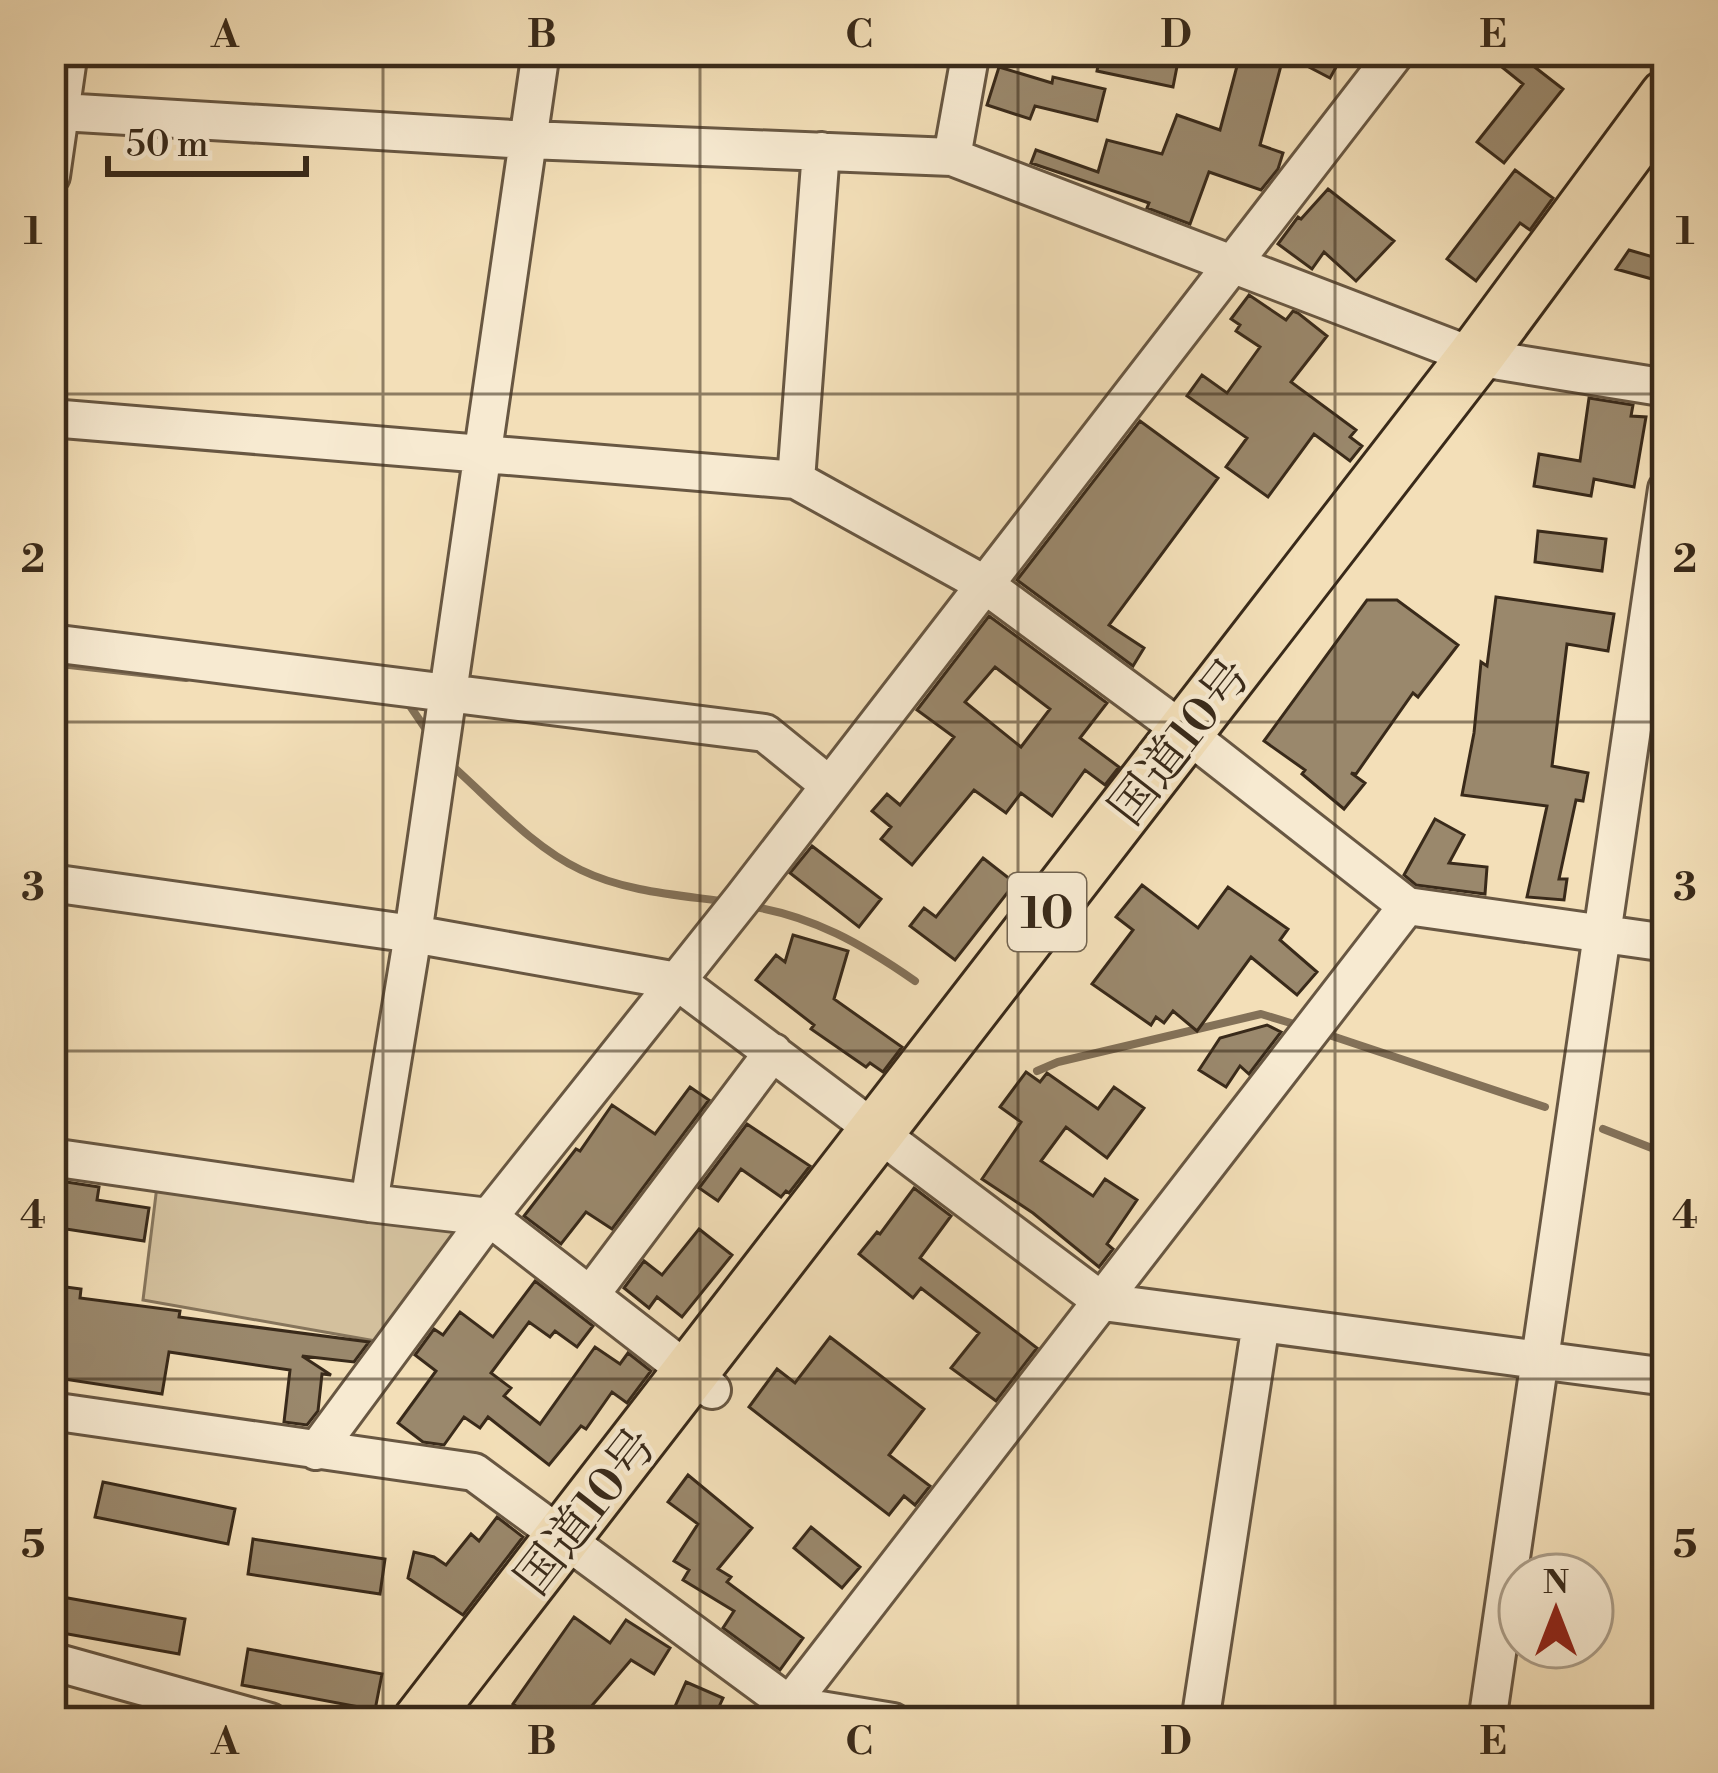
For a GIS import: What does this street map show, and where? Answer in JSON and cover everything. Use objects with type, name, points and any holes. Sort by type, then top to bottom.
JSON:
[{"type":"highway","name":"国道10号","points":[[1488,360],[1667,97]]},
{"type":"highway","name":"国道10号","points":[[420,1722],[575,1547],[1488,360],[1667,147]]},
{"type":"highway","name":"国道10号","points":[[460,1722],[575,1547]]},
{"type":"street","points":[[51,176],[70,51]]},
{"type":"street","points":[[369,1204],[542,51]]},
{"type":"street","points":[[952,158],[971,51]]},
{"type":"street","points":[[316,1451],[488,1216],[743,898],[1397,51]]},
{"type":"street","points":[[61,112],[529,140],[952,158],[1488,360],[1667,388]]},
{"type":"street","points":[[796,480],[821,151]]},
{"type":"street","points":[[51,418],[796,480],[984,584],[1407,906],[1667,943]]},
{"type":"street","points":[[1487,1722],[1667,489]]},
{"type":"street","points":[[51,644],[445,701],[766,733],[829,784]]},
{"type":"street","points":[[51,883],[413,934],[676,981],[1103,1302],[1667,1377]]},
{"type":"street","points":[[783,1713],[1407,906]]},
{"type":"street","points":[[591,1294],[772,1052]]},
{"type":"street","points":[[51,1157],[369,1204],[488,1216],[701,1383]]},
{"type":"street","points":[[1200,1722],[1262,1323]]},
{"type":"street","points":[[51,1411],[474,1472],[783,1713],[893,1722]]},
{"type":"street","points":[[51,1661],[270,1722]]},
{"type":"shaded area","points":[[157,1186],[454,1231],[464,1242],[387,1343],[143,1300]]},
{"type":"building","points":[[1101,51],[1180,51],[1173,87],[1097,71]]},
{"type":"building","points":[[1241,51],[1345,51],[1330,78],[1284,54],[1260,145],[1283,153],[1278,169],[1261,190],[1209,172],[1190,224],[1147,208],[1149,203],[1031,163],[1036,150],[1098,172],[1107,140],[1162,154],[1177,115],[1220,130]]},
{"type":"building","points":[[1482,51],[1514,51],[1563,89],[1504,163],[1477,142],[1523,84]]},
{"type":"building","points":[[999,67],[1052,83],[1053,77],[1105,89],[1097,121],[1035,106],[1030,119],[987,105]]},
{"type":"building","points":[[1515,170],[1553,198],[1530,230],[1520,223],[1476,281],[1447,259]]},
{"type":"building","points":[[1328,189],[1394,241],[1356,281],[1324,252],[1312,269],[1278,244]]},
{"type":"building","points":[[1629,250],[1667,261],[1663,282],[1616,269]]},
{"type":"building","points":[[1249,295],[1286,320],[1293,311],[1298,313],[1327,336],[1291,382],[1356,430],[1350,437],[1362,446],[1350,461],[1314,434],[1268,497],[1226,467],[1247,438],[1187,396],[1202,375],[1227,393],[1260,347],[1236,331],[1240,325],[1231,319]]},
{"type":"building","points":[[1589,398],[1633,405],[1631,416],[1646,417],[1634,487],[1594,479],[1591,496],[1534,486],[1539,454],[1580,461]]},
{"type":"building","points":[[1140,421],[1218,478],[1109,625],[1144,648],[1133,666],[1017,580]]},
{"type":"building","points":[[1538,531],[1606,539],[1602,571],[1535,562]]},
{"type":"building","points":[[1496,597],[1614,614],[1608,651],[1567,644],[1552,766],[1588,773],[1583,801],[1576,800],[1559,879],[1567,879],[1564,900],[1527,897],[1547,806],[1462,795],[1481,662],[1487,666]]},
{"type":"building","points":[[1367,600],[1397,600],[1458,645],[1418,697],[1413,693],[1356,774],[1351,773],[1365,783],[1344,809],[1302,774],[1305,770],[1264,741]]},
{"type":"building","points":[[989,616],[1107,703],[1080,738],[1119,767],[1105,785],[1085,770],[1052,816],[1021,793],[1006,813],[974,790],[912,865],[881,839],[891,827],[872,811],[887,794],[900,805],[954,737],[917,710]],"holes":[[[995,667],[1050,709],[1021,747],[965,702]]]},
{"type":"building","points":[[1435,819],[1464,835],[1449,863],[1487,867],[1485,894],[1416,885],[1404,875]]},
{"type":"building","points":[[812,846],[881,899],[859,927],[790,873]]},
{"type":"building","points":[[983,858],[1015,883],[955,960],[910,926],[924,908],[936,917]]},
{"type":"building","points":[[1142,885],[1198,928],[1228,887],[1288,929],[1280,940],[1317,972],[1297,995],[1251,957],[1197,1031],[1173,1011],[1164,1023],[1156,1017],[1151,1025],[1092,984],[1133,930],[1116,917]]},
{"type":"building","points":[[793,935],[848,951],[834,999],[902,1047],[883,1072],[870,1063],[866,1067],[811,1029],[814,1025],[756,980],[776,955],[785,962]]},
{"type":"building","points":[[1267,1025],[1281,1032],[1249,1074],[1240,1066],[1226,1087],[1199,1070],[1220,1038]]},
{"type":"building","points":[[1026,1072],[1040,1082],[1047,1073],[1098,1109],[1114,1087],[1144,1108],[1107,1158],[1066,1127],[1041,1161],[1093,1196],[1105,1179],[1137,1200],[1107,1244],[1113,1249],[1099,1267],[982,1179],[1021,1122],[1000,1107]]},
{"type":"building","points":[[690,1087],[709,1100],[612,1229],[586,1212],[561,1244],[524,1216],[612,1105],[655,1134]]},
{"type":"building","points":[[747,1124],[810,1166],[781,1197],[741,1169],[718,1201],[699,1188]]},
{"type":"building","points":[[60,1181],[99,1187],[97,1200],[149,1208],[144,1241],[53,1227]]},
{"type":"building","points":[[914,1188],[951,1216],[920,1258],[1037,1348],[996,1401],[951,1368],[979,1333],[921,1288],[913,1298],[859,1254]]},
{"type":"building","points":[[699,1229],[732,1255],[682,1317],[657,1297],[649,1308],[624,1288],[644,1261],[662,1275]]},
{"type":"building","points":[[535,1281],[593,1326],[577,1347],[555,1331],[550,1337],[529,1322],[491,1373],[511,1388],[504,1396],[540,1424],[595,1347],[620,1364],[628,1353],[651,1371],[627,1403],[612,1392],[586,1429],[581,1426],[549,1465],[488,1417],[480,1428],[464,1417],[444,1445],[423,1442],[398,1423],[436,1371],[415,1355],[434,1329],[443,1335],[460,1312],[493,1337]]},
{"type":"building","points":[[51,1285],[81,1289],[80,1298],[180,1311],[179,1317],[369,1342],[354,1362],[302,1356],[331,1375],[322,1374],[318,1411],[307,1425],[284,1422],[290,1370],[169,1352],[162,1394],[51,1377]]},
{"type":"building","points":[[830,1337],[924,1409],[889,1455],[930,1486],[915,1505],[904,1496],[889,1515],[749,1407],[777,1369],[795,1383]]},
{"type":"building","points":[[688,1475],[752,1528],[718,1569],[731,1577],[727,1582],[803,1638],[780,1670],[723,1628],[734,1611],[683,1580],[689,1570],[674,1561],[698,1524],[668,1502]]},
{"type":"building","points":[[103,1482],[235,1509],[228,1544],[95,1517]]},
{"type":"building","points":[[497,1517],[523,1537],[463,1615],[408,1578],[414,1552],[446,1565],[471,1534],[479,1541]]},
{"type":"building","points":[[811,1527],[860,1567],[842,1588],[794,1548]]},
{"type":"building","points":[[253,1539],[385,1559],[380,1594],[248,1574]]},
{"type":"building","points":[[51,1595],[185,1619],[179,1654],[51,1631]]},
{"type":"building","points":[[574,1617],[610,1643],[626,1620],[670,1648],[654,1674],[631,1660],[578,1722],[516,1722],[524,1712],[513,1704]]},
{"type":"building","points":[[248,1649],[382,1674],[375,1710],[242,1685]]},
{"type":"building","points":[[686,1682],[723,1698],[712,1722],[668,1722]]},
{"type":"waterway","points":[[51,663],[186,678]]},
{"type":"waterway","points":[[403,703],[408,703],[427,731]]},
{"type":"waterway","points":[[449,763],[529,836],[581,870],[634,888],[728,902]]},
{"type":"waterway","points":[[749,906],[836,933],[915,981]]},
{"type":"waterway","points":[[1037,1071],[1261,1014],[1294,1024]]},
{"type":"waterway","points":[[1332,1036],[1545,1107]]},
{"type":"waterway","points":[[1603,1129],[1667,1154]]}]
